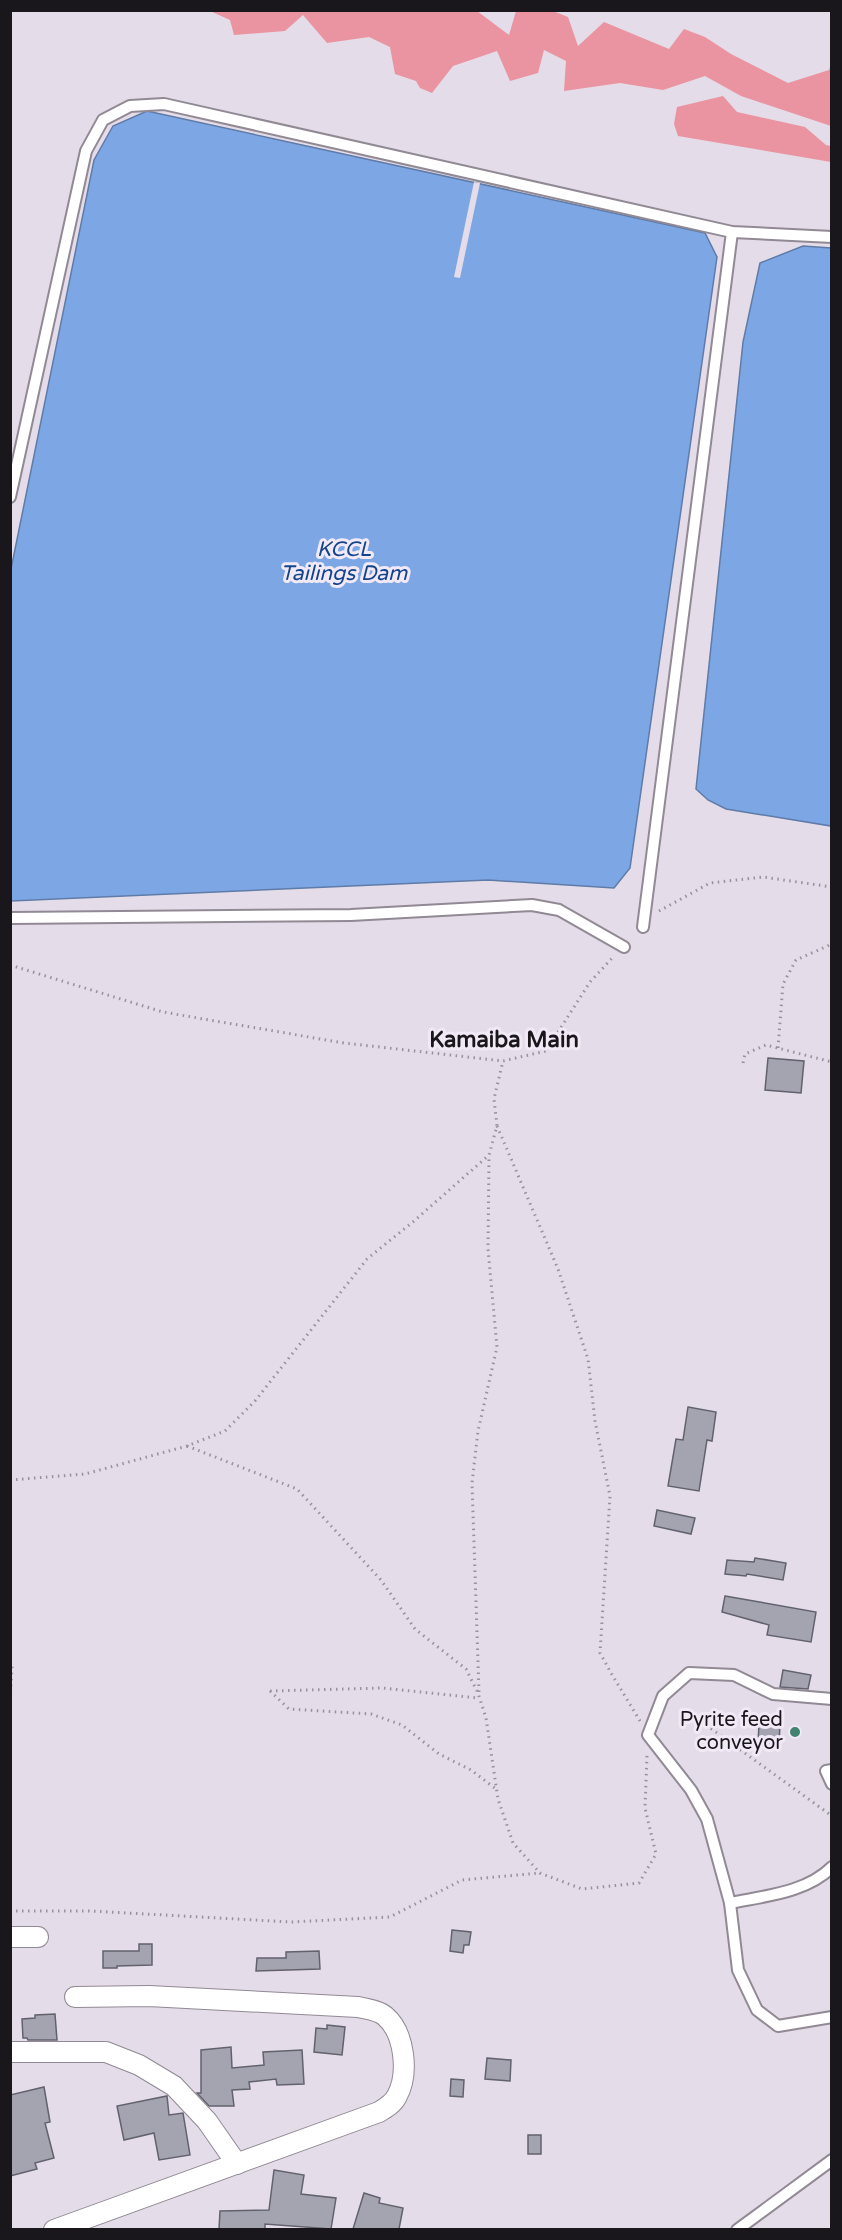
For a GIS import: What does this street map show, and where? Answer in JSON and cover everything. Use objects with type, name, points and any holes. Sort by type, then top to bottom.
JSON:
[{"type":"street","points":[[10,1937],[38,1937]]},
{"type":"street","points":[[54,2229],[380,2112],[396,2099],[404,2068],[399,2037],[384,2015],[358,2007],[149,1996],[75,1997]]},
{"type":"street","points":[[10,2052],[106,2052],[140,2065],[174,2086],[207,2121],[237,2164]]},
{"type":"lane","points":[[10,497],[86,151],[103,120],[130,106],[165,104],[732,232],[831,237]]},
{"type":"lane","points":[[643,927],[732,232]]},
{"type":"lane","points":[[10,918],[351,915],[532,905],[559,910],[624,947]]},
{"type":"lane","points":[[831,1699],[773,1694],[734,1675],[689,1672],[663,1696],[648,1735],[691,1790],[707,1818],[730,1903],[738,1970],[757,2010],[778,2026],[831,2017]]},
{"type":"lane","points":[[831,1770],[826,1771],[831,1784]]},
{"type":"lane","points":[[730,1903],[800,1888],[825,1874],[831,1867]]},
{"type":"lane","points":[[737,2229],[831,2160]]},
{"type":"path","points":[[643,927],[661,908],[710,883],[763,877],[831,887]]},
{"type":"path","points":[[778,1048],[783,984],[796,960],[831,944]]},
{"type":"path","points":[[10,965],[163,1012],[344,1043],[503,1061],[546,1051],[590,982],[624,947]]},
{"type":"path","points":[[743,1063],[745,1054],[766,1045],[831,1062]]},
{"type":"path","points":[[10,1911],[91,1911],[291,1922],[390,1917],[462,1880],[540,1874],[582,1889],[639,1883],[656,1854],[645,1808],[648,1735],[600,1653],[610,1496],[595,1420],[588,1359],[558,1269],[497,1126],[494,1099],[503,1061]]},
{"type":"path","points":[[479,1698],[472,1484],[478,1431],[497,1347],[488,1249],[489,1155],[497,1126]]},
{"type":"path","points":[[10,1480],[85,1474],[187,1446],[225,1431],[255,1401],[367,1259],[489,1155]]},
{"type":"path","points":[[187,1446],[297,1489],[381,1580],[415,1629],[466,1669],[486,1718],[496,1789],[513,1843],[540,1874]]},
{"type":"path","points":[[10,1661],[12,1666],[10,1701]]},
{"type":"path","points":[[479,1698],[382,1688],[270,1691],[289,1708],[371,1714],[402,1725],[439,1754],[471,1770],[496,1789]]},
{"type":"path","points":[[706,1725],[831,1816]]},
{"type":"shaded area","points":[[210,11],[477,11],[509,35],[516,11],[553,11],[568,17],[578,46],[604,22],[669,49],[684,29],[705,37],[731,54],[788,83],[829,70],[831,64],[831,126],[741,96],[705,76],[663,90],[620,83],[564,91],[566,61],[544,50],[538,73],[510,81],[497,51],[453,66],[432,93],[420,88],[416,81],[395,74],[390,47],[369,37],[327,43],[303,15],[285,31],[234,35],[230,20]]},
{"type":"shaded area","points":[[723,96],[737,112],[805,127],[826,145],[831,146],[831,162],[678,136],[674,124],[677,107]]},
{"type":"water","name":"KCCL Tailings Dam","points":[[147,111],[705,233],[717,257],[630,868],[614,888],[488,880],[11,901],[11,569],[94,160],[113,126]]},
{"type":"water","points":[[803,246],[831,248],[831,826],[726,809],[708,800],[696,789],[743,342],[760,263]]},
{"type":"pier","points":[[474,182],[480,183],[460,278],[454,277]]},
{"type":"building","points":[[768,1058],[804,1061],[801,1093],[765,1090]]},
{"type":"building","points":[[688,1407],[716,1412],[712,1441],[707,1440],[699,1491],[668,1486],[676,1439],[683,1440]]},
{"type":"building","points":[[657,1510],[695,1518],[691,1534],[654,1526]]},
{"type":"building","points":[[755,1558],[786,1563],[783,1580],[747,1574],[746,1576],[725,1574],[727,1560],[754,1562]]},
{"type":"building","points":[[725,1596],[816,1612],[811,1642],[767,1635],[769,1625],[722,1612]]},
{"type":"building","points":[[783,1670],[811,1675],[808,1689],[780,1687]]},
{"type":"building","points":[[759,1722],[780,1723],[779,1747],[758,1746]]},
{"type":"building","points":[[452,1930],[471,1932],[469,1945],[464,1945],[463,1953],[450,1951]]},
{"type":"building","points":[[139,1944],[152,1944],[152,1965],[103,1968],[103,1951],[139,1951]]},
{"type":"building","points":[[319,1951],[320,1969],[256,1971],[257,1958],[286,1958],[286,1952]]},
{"type":"building","points":[[55,2014],[57,2040],[23,2038],[22,2019],[35,2018],[35,2015]]},
{"type":"building","points":[[327,2025],[345,2027],[342,2055],[314,2052],[316,2028],[327,2029]]},
{"type":"building","points":[[231,2047],[232,2068],[264,2065],[263,2052],[302,2050],[304,2084],[277,2085],[276,2079],[249,2082],[250,2089],[232,2090],[234,2106],[209,2106],[197,2093],[201,2093],[201,2050]]},
{"type":"building","points":[[487,2058],[511,2060],[510,2081],[485,2079]]},
{"type":"building","points":[[451,2079],[464,2080],[463,2097],[450,2096]]},
{"type":"building","points":[[44,2087],[50,2122],[45,2123],[54,2158],[35,2163],[37,2169],[10,2176],[10,2095]]},
{"type":"building","points":[[167,2096],[169,2115],[183,2113],[190,2155],[159,2160],[154,2133],[124,2140],[117,2106]]},
{"type":"building","points":[[528,2135],[541,2135],[541,2154],[528,2154]]},
{"type":"building","points":[[274,2170],[304,2175],[301,2194],[336,2198],[331,2229],[265,2224],[265,2229],[219,2229],[220,2211],[269,2210]]},
{"type":"building","points":[[364,2193],[380,2198],[379,2203],[403,2208],[399,2229],[353,2229]]},
{"type":"place","name":"Pyrite feed conveyor","points":[[795,1732]]},
{"type":"district","name":"Kamaiba Main","points":[[504,1040]]}]
